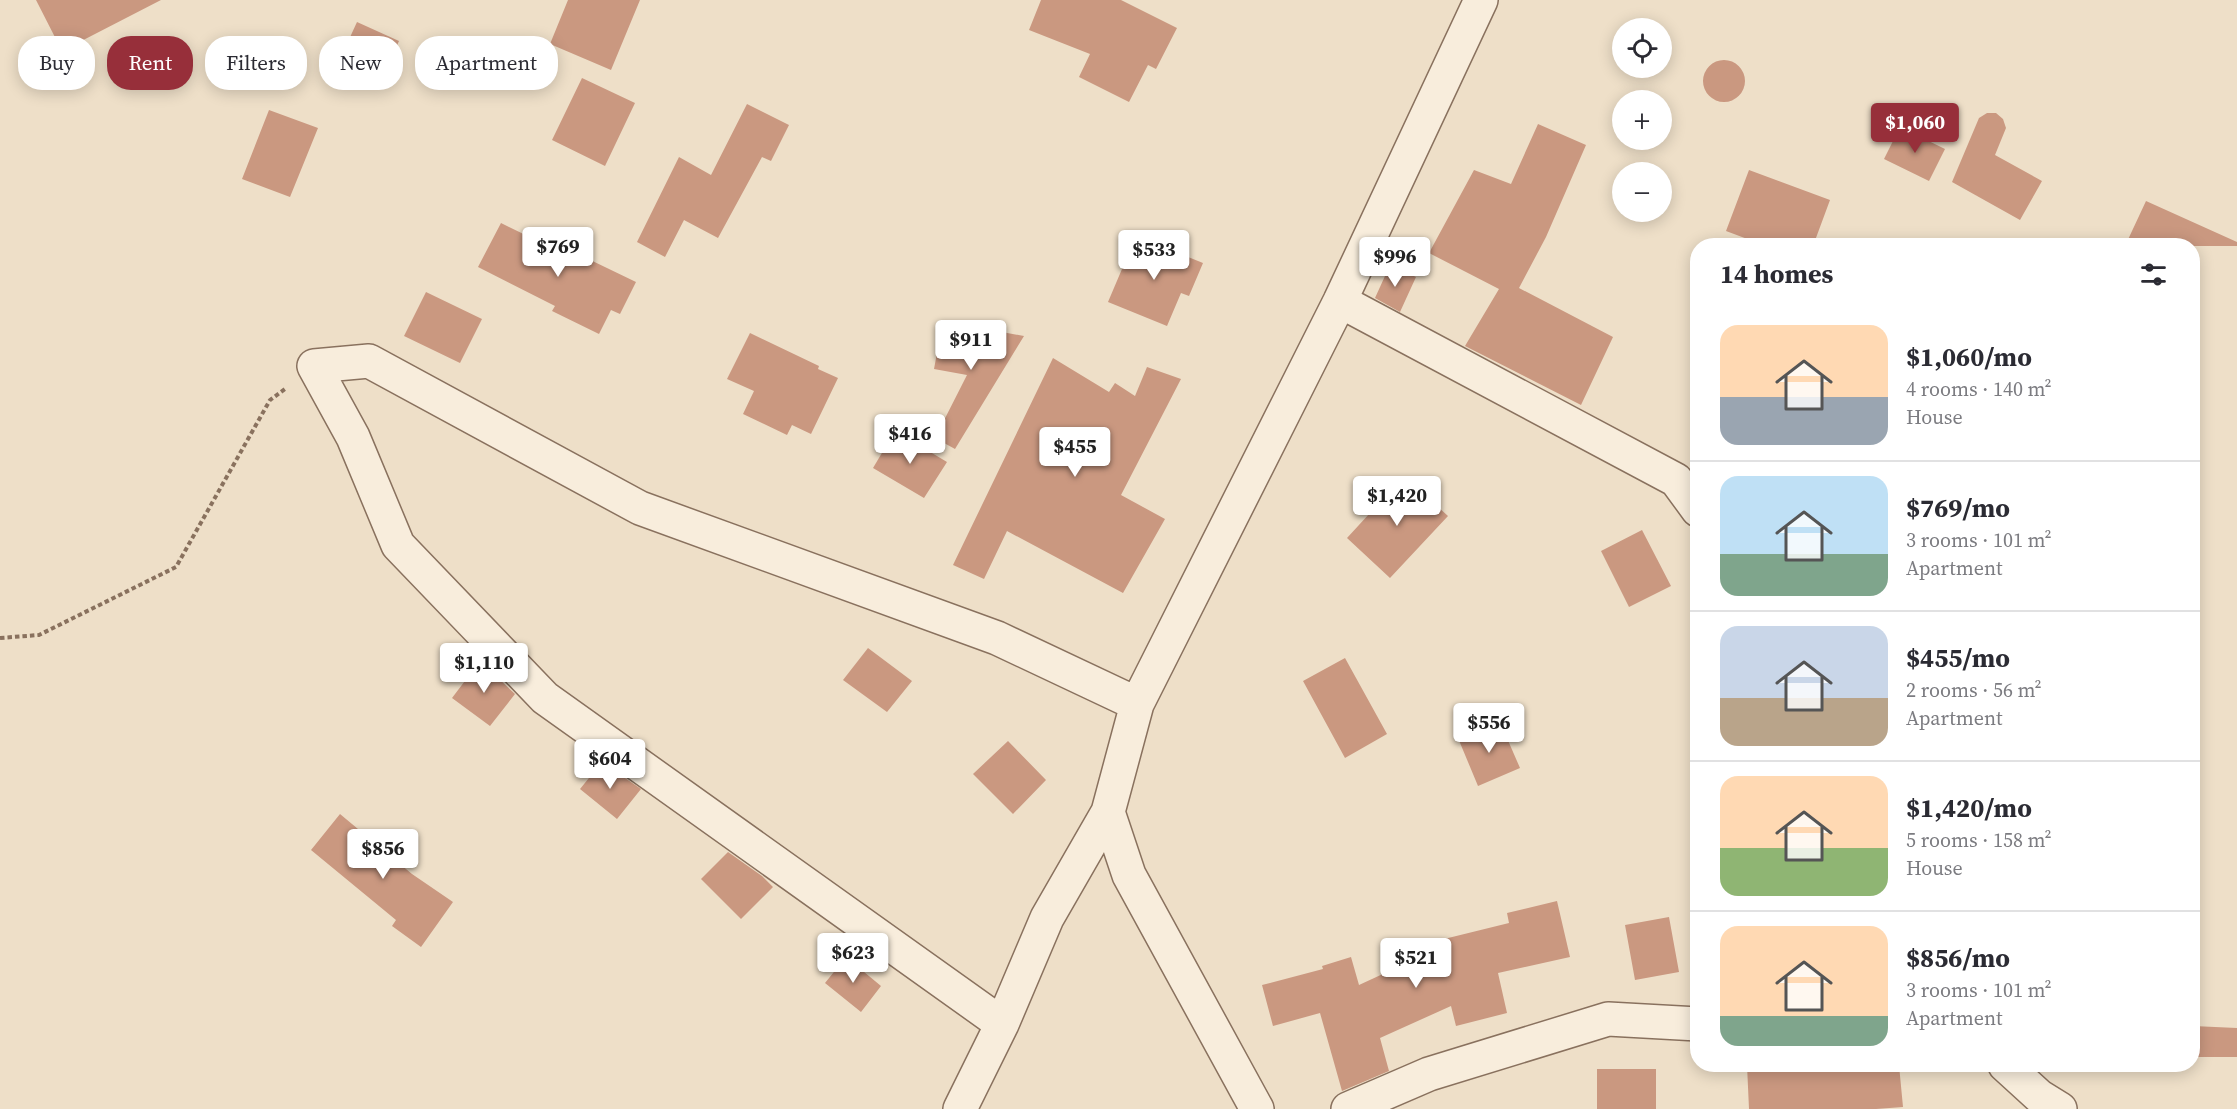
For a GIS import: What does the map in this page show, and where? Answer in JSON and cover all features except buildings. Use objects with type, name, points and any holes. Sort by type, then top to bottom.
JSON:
[{"type":"street","points":[[960,1109],[1002,1024],[1047,918],[1108,812],[1137,704],[1340,301],[1481,0]]},
{"type":"street","points":[[1340,301],[1676,480],[1690,499]]},
{"type":"street","points":[[1002,1024],[545,698],[398,545],[353,437],[314,366],[369,361],[640,508],[998,638],[1137,704]]},
{"type":"street","points":[[1108,812],[1129,875],[1257,1109]]},
{"type":"street","points":[[1348,1109],[1429,1074],[1608,1019],[1690,1024]]},
{"type":"street","points":[[2013,1072],[2039,1096],[2060,1109]]},
{"type":"path","points":[[0,638],[39,635],[176,567],[270,400],[314,366]]}]
